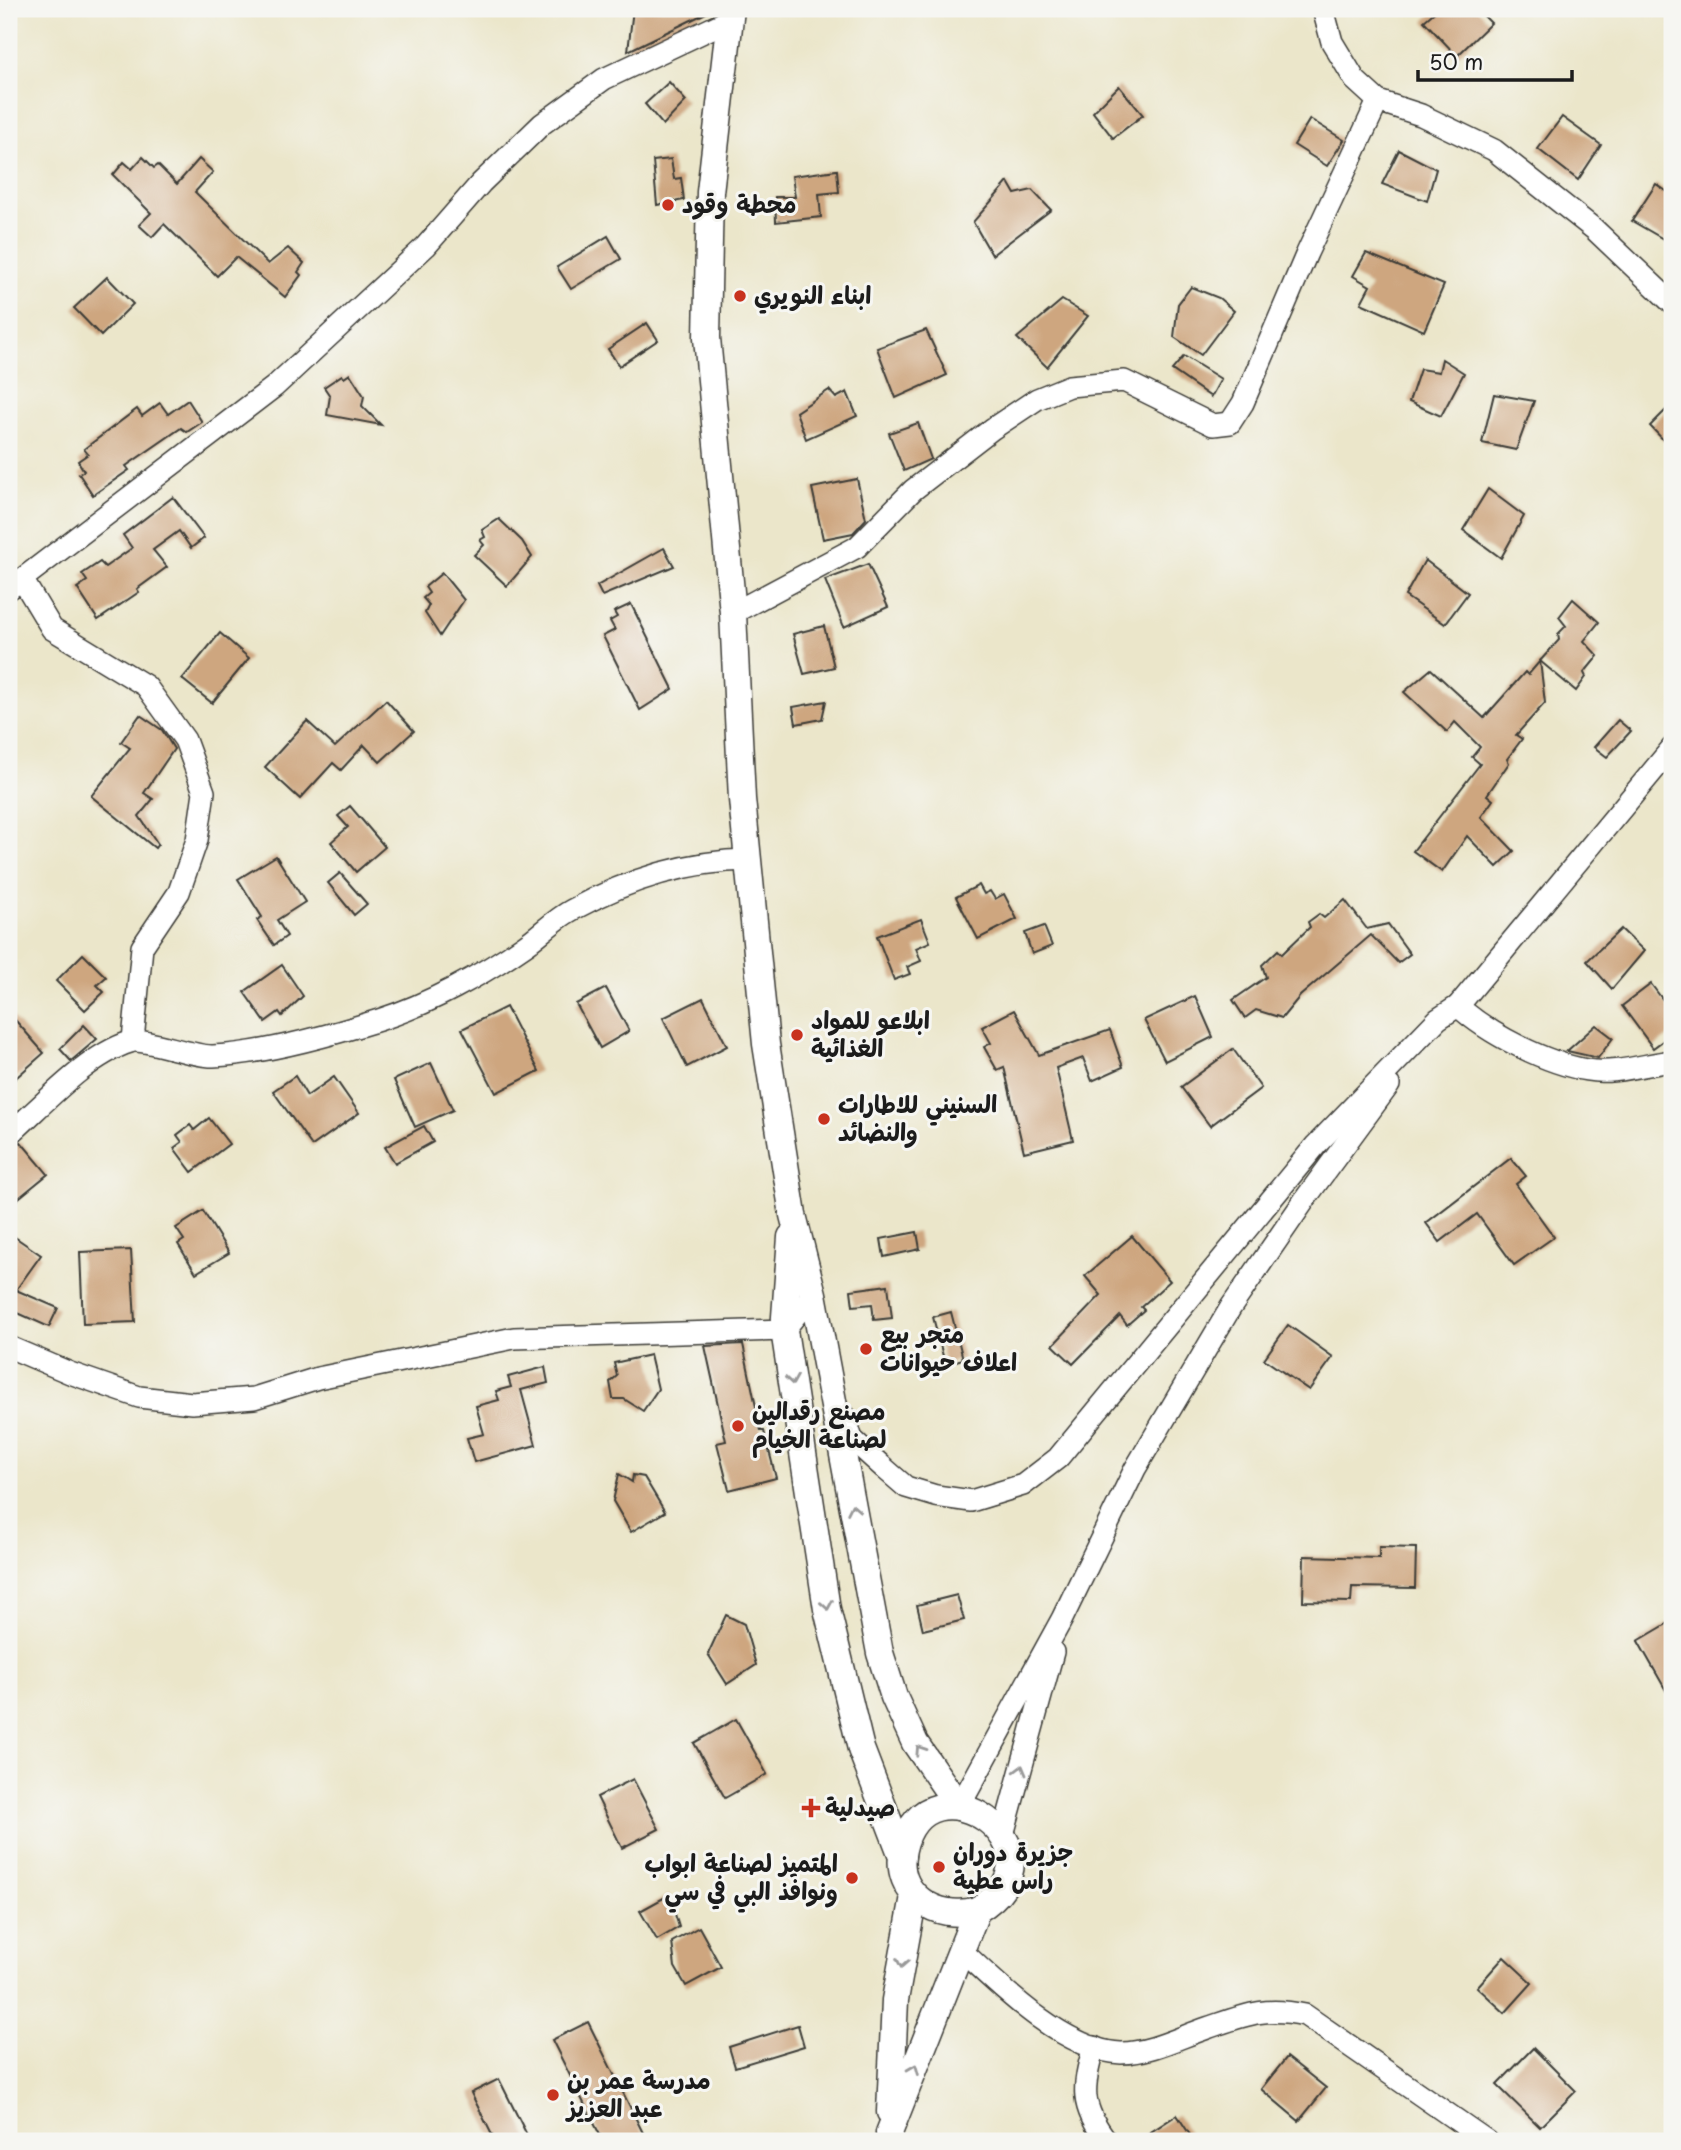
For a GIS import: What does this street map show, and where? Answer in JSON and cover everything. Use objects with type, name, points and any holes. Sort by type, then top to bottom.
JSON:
[{"type":"main road","points":[[730,14],[710,192],[707,338],[733,613],[742,799],[766,1044],[793,1215],[813,1294],[880,1653],[894,1697],[915,1743],[958,1807]]},
{"type":"main road","points":[[793,1215],[784,1330],[828,1609],[861,1749],[902,1856]]},
{"type":"main road","points":[[888,2137],[895,2000],[914,1896],[903,1870],[905,1842],[923,1816],[945,1807],[958,1807],[985,1815],[1003,1835],[1009,1864],[1006,1879],[995,1897],[977,1910],[951,1914],[938,1911],[914,1896]]},
{"type":"main road","points":[[888,2137],[977,1910]]},
{"type":"street","points":[[1322,9],[1332,42],[1355,80],[1378,101],[1421,115],[1494,150],[1594,229],[1672,303]]},
{"type":"street","points":[[133,1040],[142,947],[179,891],[197,840],[204,792],[185,740],[146,686],[52,629],[15,584],[274,387],[426,246],[481,183],[542,124],[604,79],[730,14]]},
{"type":"street","points":[[733,613],[857,547],[913,490],[1037,398],[1069,386],[1124,381],[1213,425],[1230,423],[1243,403],[1307,253],[1378,101]]},
{"type":"street","points":[[817,1325],[852,1439],[906,1487],[936,1496],[971,1501],[1023,1485],[1058,1458],[1316,1145],[1438,1019],[1458,1006],[1672,748]]},
{"type":"street","points":[[9,1135],[96,1059],[133,1040],[210,1057],[256,1051],[380,1020],[454,987],[523,947],[570,911],[615,890],[664,871],[717,860],[749,860]]},
{"type":"street","points":[[1458,1006],[1474,1021],[1518,1045],[1588,1071],[1672,1061]]},
{"type":"street","points":[[958,1807],[1062,1619],[1135,1469],[1231,1307],[1308,1195],[1438,1019]]},
{"type":"street","points":[[9,1347],[70,1373],[139,1397],[192,1404],[254,1398],[318,1378],[514,1338],[784,1330],[813,1294]]},
{"type":"street","points":[[1003,1835],[1062,1619]]},
{"type":"street","points":[[962,1951],[1022,2007],[1094,2048],[1119,2053],[1140,2051],[1247,2015],[1277,2008],[1305,2015],[1487,2141]]},
{"type":"street","points":[[1094,2048],[1084,2080],[1086,2105],[1091,2119],[1107,2141]]},
{"type":"building","points":[[633,9],[714,9],[628,51]]},
{"type":"building","points":[[1438,9],[1477,9],[1491,23],[1457,56],[1424,21]]},
{"type":"building","points":[[669,82],[686,101],[663,125],[645,104]]},
{"type":"building","points":[[1119,86],[1143,115],[1113,138],[1093,112]]},
{"type":"building","points":[[1562,117],[1601,145],[1578,180],[1538,149]]},
{"type":"building","points":[[1310,119],[1344,140],[1327,166],[1294,145]]},
{"type":"building","points":[[1399,150],[1436,169],[1427,201],[1382,184]]},
{"type":"building","points":[[143,157],[154,168],[158,165],[177,184],[199,159],[213,172],[195,192],[268,264],[288,248],[304,263],[298,272],[301,275],[285,297],[236,257],[217,276],[164,224],[152,237],[139,225],[151,213],[113,175],[124,162],[132,169]]},
{"type":"building","points":[[671,159],[674,179],[681,178],[684,200],[657,205],[653,161]]},
{"type":"building","points":[[837,170],[839,192],[819,194],[821,217],[776,222],[775,197],[795,197],[792,176]]},
{"type":"building","points":[[1008,182],[1015,194],[1032,190],[1051,210],[992,255],[973,222]]},
{"type":"building","points":[[1656,184],[1672,195],[1672,244],[1632,221]]},
{"type":"building","points":[[608,236],[621,259],[571,289],[557,267]]},
{"type":"building","points":[[1366,253],[1444,285],[1424,331],[1361,303],[1370,286],[1353,276]]},
{"type":"building","points":[[107,277],[133,304],[101,336],[74,308]]},
{"type":"building","points":[[1191,287],[1219,298],[1234,311],[1201,355],[1174,337],[1178,304]]},
{"type":"building","points":[[1062,300],[1088,316],[1047,367],[1017,338]]},
{"type":"building","points":[[647,323],[658,340],[619,366],[608,349]]},
{"type":"building","points":[[926,330],[947,375],[896,398],[877,348]]},
{"type":"building","points":[[1184,356],[1221,379],[1211,397],[1172,370]]},
{"type":"building","points":[[1442,359],[1464,373],[1441,416],[1409,402],[1420,369],[1439,372]]},
{"type":"building","points":[[350,374],[364,396],[362,406],[381,425],[327,415],[330,396],[324,387],[342,375],[344,378]]},
{"type":"building","points":[[829,390],[836,398],[847,392],[857,416],[806,439],[796,412]]},
{"type":"building","points":[[1494,394],[1534,401],[1516,450],[1482,443]]},
{"type":"building","points":[[188,400],[202,422],[187,432],[181,428],[126,466],[129,470],[93,495],[79,474],[84,471],[78,461],[88,454],[84,449],[137,409],[142,416],[160,403],[168,414]]},
{"type":"building","points":[[1672,404],[1672,449],[1650,426]]},
{"type":"building","points":[[918,423],[931,459],[904,471],[889,433]]},
{"type":"building","points":[[857,479],[866,519],[853,533],[823,539],[812,488]]},
{"type":"building","points":[[1488,489],[1524,516],[1501,558],[1463,530]]},
{"type":"building","points":[[173,497],[204,538],[191,548],[179,531],[153,550],[167,567],[137,589],[139,592],[98,620],[77,588],[87,581],[82,574],[100,562],[105,567],[132,548],[123,535]]},
{"type":"building","points":[[499,519],[522,541],[532,557],[507,586],[474,555],[484,545],[480,540],[485,537],[482,530]]},
{"type":"building","points":[[664,548],[674,566],[602,596],[597,586]]},
{"type":"building","points":[[1425,560],[1468,593],[1445,624],[1405,596]]},
{"type":"building","points":[[868,564],[888,607],[844,627],[825,580]]},
{"type":"building","points":[[442,573],[464,600],[440,636],[425,613],[429,605],[423,598],[429,593],[425,587]]},
{"type":"building","points":[[1573,599],[1599,622],[1584,641],[1598,656],[1584,673],[1586,677],[1576,691],[1540,661],[1559,640],[1558,634],[1566,626],[1559,617]]},
{"type":"building","points":[[631,604],[673,689],[640,710],[603,636],[615,630],[610,621],[617,617],[614,612]]},
{"type":"building","points":[[824,626],[834,667],[804,674],[793,634]]},
{"type":"building","points":[[220,633],[249,658],[212,703],[182,679]]},
{"type":"building","points":[[1540,661],[1545,703],[1516,735],[1522,739],[1507,759],[1509,763],[1487,795],[1493,800],[1481,817],[1514,851],[1497,867],[1467,836],[1442,872],[1413,851],[1480,764],[1472,757],[1480,747],[1455,722],[1447,732],[1404,692],[1431,669],[1484,718],[1525,672],[1528,675]]},
{"type":"building","points":[[386,700],[414,731],[380,762],[364,745],[341,770],[333,763],[300,799],[265,767],[307,721],[335,747]]},
{"type":"building","points":[[826,701],[822,719],[796,724],[793,707]]},
{"type":"building","points":[[140,715],[162,730],[174,749],[144,793],[153,799],[139,816],[158,844],[155,848],[91,796],[130,748],[121,742]]},
{"type":"building","points":[[1618,720],[1631,731],[1607,757],[1594,747]]},
{"type":"building","points":[[350,806],[385,847],[356,872],[331,842],[348,827],[338,816]]},
{"type":"building","points":[[276,856],[305,902],[277,920],[287,936],[274,945],[257,920],[262,917],[238,879]]},
{"type":"building","points":[[340,873],[367,904],[354,915],[328,883]]},
{"type":"building","points":[[979,885],[984,894],[990,891],[995,899],[1004,894],[1017,919],[978,939],[956,897]]},
{"type":"building","points":[[1345,900],[1367,929],[1388,924],[1410,954],[1398,963],[1371,935],[1300,996],[1282,1018],[1256,1010],[1245,1018],[1233,1000],[1266,977],[1262,965],[1278,950],[1282,954],[1310,927],[1308,922],[1319,914],[1324,918]]},
{"type":"building","points":[[921,919],[930,942],[916,948],[921,961],[907,967],[910,974],[894,980],[877,936]]},
{"type":"building","points":[[1044,926],[1052,946],[1032,954],[1025,933]]},
{"type":"building","points":[[1621,929],[1644,951],[1612,989],[1587,961]]},
{"type":"building","points":[[83,954],[106,977],[97,985],[104,992],[85,1010],[56,981]]},
{"type":"building","points":[[282,965],[303,996],[282,1016],[279,1012],[265,1022],[244,992]]},
{"type":"building","points":[[1651,984],[1672,1012],[1672,1034],[1653,1048],[1622,1006]]},
{"type":"building","points":[[606,988],[629,1031],[600,1048],[576,1004]]},
{"type":"building","points":[[1195,996],[1213,1037],[1165,1061],[1144,1020]]},
{"type":"building","points":[[703,998],[727,1046],[687,1067],[663,1018]]},
{"type":"building","points":[[506,1007],[539,1071],[496,1093],[462,1029]]},
{"type":"building","points":[[1014,1010],[1039,1055],[1110,1030],[1123,1067],[1092,1081],[1083,1058],[1056,1068],[1073,1140],[1024,1152],[1004,1067],[997,1070],[984,1047],[991,1043],[982,1027]]},
{"type":"building","points":[[9,1013],[44,1053],[9,1084]]},
{"type":"building","points":[[84,1025],[97,1039],[71,1061],[60,1049]]},
{"type":"building","points":[[1596,1025],[1613,1038],[1598,1058],[1567,1051]]},
{"type":"building","points":[[1233,1049],[1261,1088],[1210,1126],[1181,1087]]},
{"type":"building","points":[[431,1063],[453,1110],[415,1127],[394,1080]]},
{"type":"building","points":[[295,1076],[307,1096],[334,1077],[359,1113],[312,1146],[273,1091]]},
{"type":"building","points":[[209,1118],[229,1144],[192,1172],[174,1148],[182,1142],[177,1135],[190,1125],[194,1130]]},
{"type":"building","points":[[424,1126],[433,1142],[395,1163],[385,1147]]},
{"type":"building","points":[[21,1142],[48,1174],[9,1206],[9,1149]]},
{"type":"building","points":[[1511,1158],[1526,1176],[1516,1184],[1554,1237],[1514,1265],[1477,1214],[1440,1242],[1426,1223]]},
{"type":"building","points":[[203,1211],[229,1253],[196,1273],[178,1244],[184,1240],[176,1228]]},
{"type":"building","points":[[917,1232],[920,1249],[884,1257],[881,1239]]},
{"type":"building","points":[[9,1233],[41,1255],[16,1290],[58,1308],[49,1327],[9,1309]]},
{"type":"building","points":[[1132,1236],[1170,1281],[1141,1307],[1144,1310],[1127,1325],[1120,1316],[1073,1364],[1053,1345],[1101,1295],[1085,1276]]},
{"type":"building","points":[[131,1250],[135,1322],[83,1324],[80,1252]]},
{"type":"building","points":[[888,1285],[892,1318],[874,1320],[872,1304],[853,1306],[851,1290]]},
{"type":"building","points":[[951,1312],[963,1359],[945,1364],[933,1317]]},
{"type":"building","points":[[1288,1325],[1333,1357],[1309,1390],[1264,1359]]},
{"type":"building","points":[[743,1344],[761,1431],[764,1431],[776,1478],[729,1490],[717,1443],[726,1441],[705,1346]]},
{"type":"building","points":[[650,1355],[658,1389],[643,1411],[624,1399],[613,1399],[610,1382],[617,1376],[614,1363]]},
{"type":"building","points":[[545,1367],[548,1383],[521,1390],[536,1445],[474,1462],[467,1438],[484,1434],[476,1406],[499,1400],[496,1391],[511,1387],[508,1377]]},
{"type":"building","points":[[619,1474],[632,1482],[633,1475],[644,1477],[665,1512],[631,1532],[613,1501]]},
{"type":"building","points":[[1379,1547],[1416,1548],[1415,1588],[1352,1587],[1351,1602],[1303,1601],[1304,1556],[1379,1558]]},
{"type":"building","points":[[957,1595],[964,1620],[923,1630],[917,1605]]},
{"type":"building","points":[[726,1615],[744,1624],[756,1665],[727,1684],[708,1654]]},
{"type":"building","points":[[1672,1621],[1672,1701],[1638,1641]]},
{"type":"building","points":[[736,1719],[767,1774],[725,1798],[694,1743]]},
{"type":"building","points":[[633,1779],[659,1829],[622,1848],[597,1797]]},
{"type":"building","points":[[669,1895],[679,1927],[657,1940],[640,1911]]},
{"type":"building","points":[[699,1927],[721,1967],[686,1986],[675,1967],[672,1942]]},
{"type":"building","points":[[1504,1957],[1532,1983],[1505,2013],[1477,1987]]},
{"type":"building","points":[[588,2022],[647,2141],[603,2141],[552,2040]]},
{"type":"building","points":[[798,2025],[804,2046],[735,2067],[729,2047]]},
{"type":"building","points":[[1533,2048],[1576,2091],[1540,2127],[1497,2085]]},
{"type":"building","points":[[1287,2057],[1326,2088],[1299,2121],[1261,2089]]},
{"type":"building","points":[[499,2079],[530,2141],[495,2141],[471,2093]]},
{"type":"building","points":[[1177,2115],[1194,2141],[1137,2141]]},
{"type":"place","name":"محطة وقود","points":[[668,205]]},
{"type":"place","name":"ابناء النويري","points":[[740,296]]},
{"type":"place","name":"ابلاعو للمواد الغذائية","points":[[797,1035]]},
{"type":"place","name":"السنيني للاطارات والنضائد","points":[[824,1119]]},
{"type":"place","name":"متجر بيع اعلاف حيوانات","points":[[866,1349]]},
{"type":"place","name":"مصنع رقدالين لصناعة الخيام","points":[[738,1426]]},
{"type":"place","name":"صيدلية","points":[[811,1808]]},
{"type":"place","name":"جزيرة دوران راس عطية","points":[[939,1867]]},
{"type":"place","name":"المتميز لصناعة ابواب ونوافذ البي في سي","points":[[852,1878]]},
{"type":"place","name":"مدرسة عمر بن عبد العزيز","points":[[553,2095]]}]
